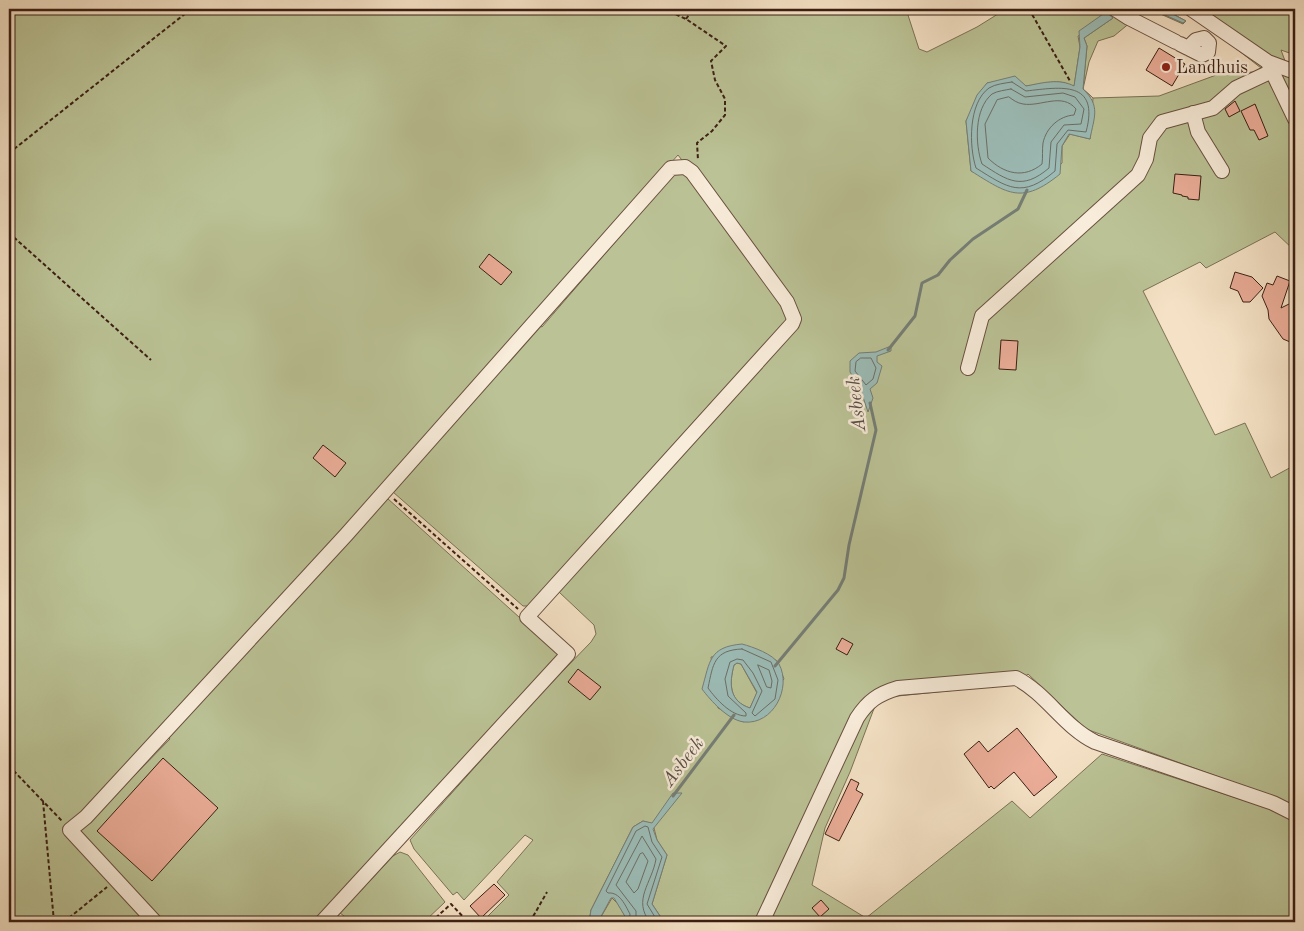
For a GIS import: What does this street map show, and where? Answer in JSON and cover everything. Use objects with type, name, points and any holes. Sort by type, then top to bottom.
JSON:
[{"type":"street","points":[[1115,9],[1181,45]]},
{"type":"street","points":[[1191,9],[1270,66],[1295,72]]},
{"type":"street","points":[[968,368],[982,316],[1138,175],[1146,159],[1150,138],[1162,122],[1213,108],[1236,88],[1270,66]]},
{"type":"street","points":[[1270,66],[1295,119]]},
{"type":"street","points":[[1193,113],[1198,132],[1222,171]]},
{"type":"street","points":[[155,922],[70,830],[86,817],[385,492],[671,168],[685,167],[692,172],[787,302],[794,318],[792,324],[527,617],[568,654],[322,922]]},
{"type":"street","points":[[762,922],[857,718],[866,704],[880,694],[898,688],[1016,678],[1028,684],[1080,734],[1095,742],[1273,803],[1295,814]]},
{"type":"path","points":[[9,152],[191,9]]},
{"type":"path","points":[[664,9],[686,19],[726,46],[711,61],[715,80],[726,99],[726,114],[712,131],[697,144],[698,163]]},
{"type":"path","points":[[686,19],[694,9]]},
{"type":"path","points":[[1029,9],[1070,81]]},
{"type":"path","points":[[9,233],[151,360]]},
{"type":"path","points":[[385,492],[527,617]]},
{"type":"path","points":[[9,766],[70,830]]},
{"type":"path","points":[[43,802],[54,922]]},
{"type":"path","points":[[64,922],[116,880]]},
{"type":"path","points":[[530,922],[547,892]]},
{"type":"path","points":[[432,922],[451,904],[468,922]]},
{"type":"green space","points":[[9,9],[906,9],[919,49],[927,52],[977,27],[1006,9],[1122,9],[1129,12],[1156,11],[1183,23],[1185,21],[1164,9],[1186,21],[1183,24],[1156,12],[1143,12],[1114,36],[1098,41],[1089,62],[1083,89],[1087,46],[1084,38],[1113,18],[1078,36],[1080,47],[1074,87],[1062,82],[1027,86],[997,82],[987,83],[966,121],[971,171],[1026,193],[1062,163],[1062,146],[1070,134],[1090,139],[1093,98],[1159,96],[1219,74],[1254,72],[1261,68],[1202,22],[1181,9],[1295,9],[1295,55],[1281,50],[1295,88],[1295,251],[1275,232],[1206,268],[1200,262],[1143,291],[1215,435],[1245,423],[1271,478],[1295,465],[1295,922],[664,922],[652,904],[667,855],[657,840],[653,824],[643,821],[633,827],[591,910],[589,922],[484,922],[509,895],[497,882],[533,840],[525,835],[464,900],[457,892],[453,895],[414,849],[410,840],[532,703],[591,642],[596,634],[594,625],[559,592],[794,327],[800,314],[678,155],[529,321],[542,327],[675,173],[684,173],[783,301],[788,323],[529,606],[523,606],[393,492],[387,498],[560,654],[317,922],[9,922]],"holes":[[[766,655],[777,661],[784,679],[744,722],[718,708],[711,657]],[[1028,674],[1086,729],[1241,785],[1258,805],[1102,754],[1030,818],[1012,801],[866,918],[812,885],[825,828],[850,772],[878,698],[1016,684]],[[161,727],[170,739],[85,826]]]},
{"type":"green space","points":[[737,663],[741,664],[757,693],[750,708],[738,701],[732,691],[732,672],[734,665]]},
{"type":"green space","points":[[400,852],[408,855],[445,902],[424,922],[352,922],[340,913],[393,856]]},
{"type":"green space","points":[[612,898],[619,905],[626,918],[620,921],[598,922]]},
{"type":"water","points":[[1122,9],[1163,9],[1186,21],[1183,23],[1156,11],[1129,12]]},
{"type":"water","points":[[1106,12],[1113,18],[1084,38],[1087,46],[1083,89],[1089,95],[1095,112],[1090,139],[1069,134],[1062,146],[1060,174],[1047,184],[1025,193],[1015,193],[995,186],[971,171],[966,121],[977,95],[987,83],[1015,76],[1026,86],[1062,82],[1074,86],[1080,47],[1079,31]]},
{"type":"water","points":[[891,346],[891,351],[877,356],[877,362],[882,366],[877,383],[870,389],[873,398],[868,412],[860,388],[850,372],[850,361],[859,353],[876,352]]},
{"type":"water","points":[[742,644],[757,649],[768,654],[779,664],[783,684],[781,694],[777,703],[764,718],[754,721],[738,721],[726,714],[702,689],[709,663],[713,657],[723,648]],"holes":[[[737,663],[741,664],[757,692],[750,708],[738,701],[732,691],[731,679],[734,665]]]},
{"type":"water","points":[[673,793],[682,793],[653,829],[657,840],[667,855],[652,904],[664,922],[598,922],[589,922],[591,910],[633,827],[643,821],[652,823]],"holes":[[[611,898],[614,898],[626,918],[620,921],[598,922]]]},
{"type":"building","name":"Landhuis","points":[[1159,48],[1185,64],[1172,86],[1146,70]]},
{"type":"building","points":[[1235,101],[1240,111],[1229,117],[1225,109]]},
{"type":"building","points":[[1255,104],[1268,136],[1259,140],[1254,130],[1250,130],[1241,111]]},
{"type":"building","points":[[1175,174],[1201,176],[1199,200],[1188,199],[1188,197],[1173,193]]},
{"type":"building","points":[[489,254],[512,272],[501,285],[479,267]]},
{"type":"building","points":[[1235,272],[1252,277],[1263,288],[1250,302],[1243,302],[1238,291],[1230,288]]},
{"type":"building","points":[[1277,276],[1290,281],[1281,308],[1295,301],[1295,344],[1283,339],[1269,319],[1268,310],[1262,296],[1267,283],[1273,285]]},
{"type":"building","points":[[1001,340],[1018,341],[1016,370],[999,369]]},
{"type":"building","points":[[323,445],[346,463],[335,477],[313,458]]},
{"type":"building","points":[[842,638],[853,644],[847,655],[836,649]]},
{"type":"building","points":[[578,669],[601,687],[590,700],[568,682]]},
{"type":"building","points":[[1017,728],[1057,777],[1034,796],[1014,772],[994,789],[991,786],[989,788],[964,754],[979,741],[988,752]]},
{"type":"building","points":[[163,758],[218,808],[152,881],[97,831]]},
{"type":"building","points":[[851,779],[859,783],[856,790],[863,794],[839,841],[825,834]]},
{"type":"building","points":[[494,884],[505,895],[481,918],[470,906]]},
{"type":"building","points":[[821,900],[829,909],[820,917],[812,908]]},
{"type":"waterway","name":"Asbeek","points":[[888,350],[915,316],[922,283],[938,275],[950,260],[973,239],[1018,209],[1027,190]]},
{"type":"waterway","name":"Asbeek","points":[[775,666],[838,590],[844,578],[849,545],[876,430],[870,403]]},
{"type":"waterway","name":"Asbeek","points":[[673,796],[734,715]]},
{"type":"place","name":"Landhuis","points":[[1166,67]]}]
